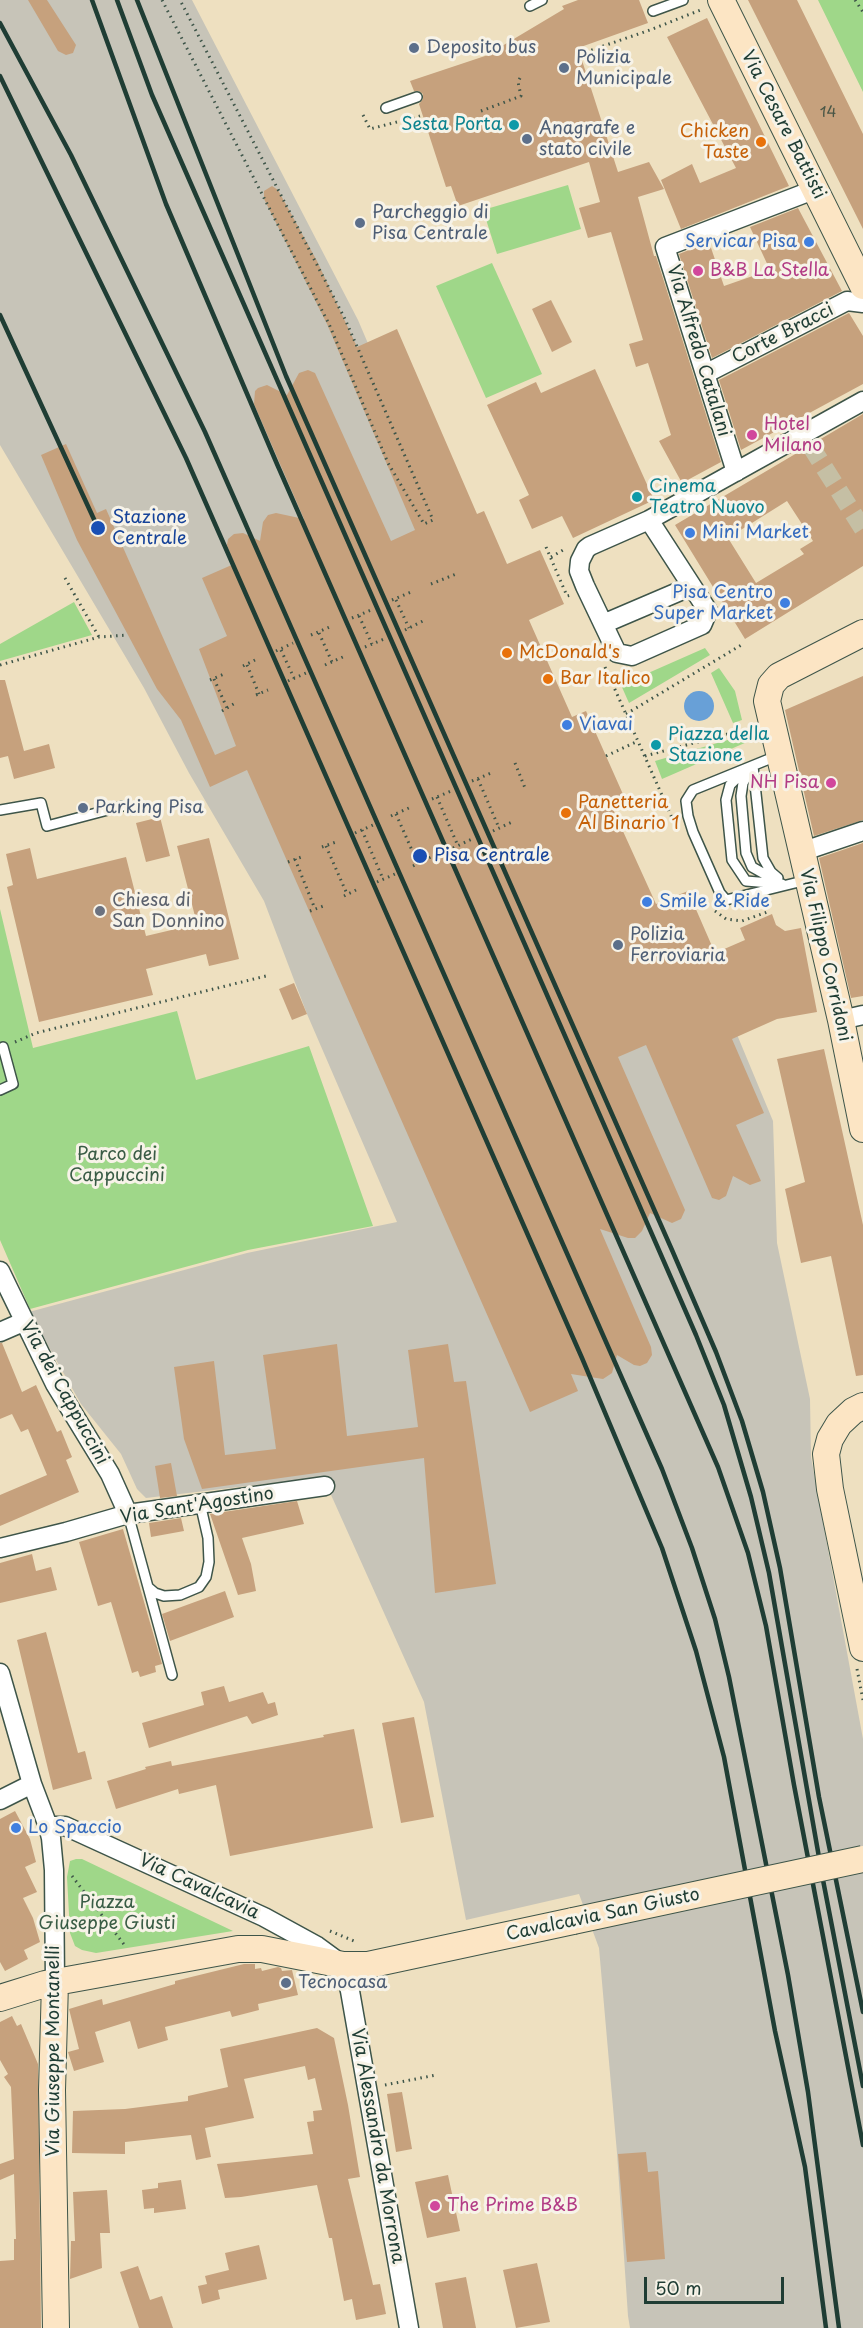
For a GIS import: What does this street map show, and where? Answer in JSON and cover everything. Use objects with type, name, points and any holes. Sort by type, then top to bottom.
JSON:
[{"type":"street","name":"Via Cesare Battisti","points":[[714,3],[854,257],[863,286]]},
{"type":"street","name":"Via Alfredo Catalani","points":[[736,472],[665,247],[816,189]]},
{"type":"street","name":"Corte Bracci","points":[[705,374],[847,301],[863,303]]},
{"type":"street","points":[[649,520],[708,611],[702,625],[632,656],[617,652],[579,571],[582,555],[590,546],[649,520],[863,401]]},
{"type":"street","points":[[603,624],[692,586]]},
{"type":"street","points":[[863,633],[790,670],[771,685],[767,701],[801,852],[863,831]]},
{"type":"street","name":"Via Filippo Corridoni","points":[[801,852],[797,882],[852,1017],[863,1129]]},
{"type":"street","name":"Via dei Cappuccini","points":[[0,1271],[23,1322],[69,1409],[110,1474],[128,1514]]},
{"type":"street","points":[[0,1332],[23,1322]]},
{"type":"street","points":[[863,1406],[853,1411],[839,1424],[830,1438],[826,1454],[830,1489],[863,1648]]},
{"type":"street","name":"Via Sant'Agostino","points":[[0,1548],[128,1514],[325,1486]]},
{"type":"street","name":"Via Giuseppe Montanelli","points":[[0,1673],[32,1784],[48,1826],[54,1870],[55,1983],[52,2090],[57,2328]]},
{"type":"street","points":[[0,1800],[32,1784]]},
{"type":"street","name":"Via Cavalcavia","points":[[48,1826],[65,1826],[264,1917],[317,1946],[343,1965]]},
{"type":"street","name":"Cavalcavia San Giusto","points":[[343,1965],[368,1965],[398,1960],[863,1859]]},
{"type":"street","points":[[0,1998],[21,1990],[55,1983],[238,1949],[284,1951],[343,1965]]},
{"type":"street","name":"Via Alessandro da Morrona","points":[[343,1965],[349,1984],[409,2328]]},
{"type":"lane","points":[[530,6],[542,0]]},
{"type":"lane","points":[[653,11],[683,0]]},
{"type":"lane","points":[[386,108],[417,97]]},
{"type":"lane","points":[[778,755],[693,790],[686,801],[693,832],[720,893],[726,900],[797,882]]},
{"type":"lane","points":[[753,765],[763,858],[771,872],[797,882]]},
{"type":"lane","points":[[753,765],[743,783],[741,796],[746,853],[752,867],[768,877],[797,882]]},
{"type":"lane","points":[[753,765],[737,776],[730,785],[726,800],[732,860],[746,881],[797,882]]},
{"type":"lane","points":[[0,810],[41,803],[47,825],[123,806]]},
{"type":"lane","points":[[0,1090],[13,1084],[3,1047]]},
{"type":"lane","points":[[148,1587],[155,1593],[171,1596],[194,1591],[203,1583],[209,1562],[208,1538],[200,1503]]},
{"type":"lane","points":[[128,1514],[172,1675]]},
{"type":"path","points":[[162,0],[328,324],[388,463],[423,524],[433,519],[345,319],[180,0]]},
{"type":"path","points":[[855,0],[863,12]]},
{"type":"path","points":[[580,54],[650,30],[714,3]]},
{"type":"path","points":[[481,111],[521,96],[518,82],[521,76]]},
{"type":"path","points":[[546,547],[567,596],[572,594],[576,602]]},
{"type":"path","points":[[433,582],[456,574]]},
{"type":"path","points":[[65,578],[99,637]]},
{"type":"path","points":[[411,592],[395,599],[407,629],[423,621]]},
{"type":"path","points":[[352,618],[370,610]]},
{"type":"path","points":[[358,614],[372,644]]},
{"type":"path","points":[[311,635],[332,626]]},
{"type":"path","points":[[318,631],[332,662]]},
{"type":"path","points":[[0,664],[99,637],[128,634]]},
{"type":"path","points":[[365,647],[384,639]]},
{"type":"path","points":[[276,651],[293,643]]},
{"type":"path","points":[[626,714],[743,644]]},
{"type":"path","points":[[280,648],[294,678]]},
{"type":"path","points":[[325,665],[345,656]]},
{"type":"path","points":[[255,660],[245,664],[258,694],[268,690]]},
{"type":"path","points":[[604,666],[677,827]]},
{"type":"path","points":[[288,681],[306,673]]},
{"type":"path","points":[[224,674],[213,678],[227,708]]},
{"type":"path","points":[[222,711],[237,702]]},
{"type":"path","points":[[645,756],[758,726]]},
{"type":"path","points":[[606,756],[638,741]]},
{"type":"path","points":[[514,763],[525,788]]},
{"type":"path","points":[[472,781],[490,773]]},
{"type":"path","points":[[478,779],[499,828]]},
{"type":"path","points":[[432,799],[451,791]]},
{"type":"path","points":[[437,797],[458,846]]},
{"type":"path","points":[[391,816],[411,807]]},
{"type":"path","points":[[396,814],[418,864]]},
{"type":"path","points":[[494,831],[512,822]]},
{"type":"path","points":[[355,833],[373,825]]},
{"type":"path","points":[[362,830],[383,879]]},
{"type":"path","points":[[453,848],[472,839]]},
{"type":"path","points":[[336,842],[324,847],[345,895],[357,890]]},
{"type":"path","points":[[288,862],[304,856]]},
{"type":"path","points":[[413,866],[433,856]]},
{"type":"path","points":[[295,859],[315,909]]},
{"type":"path","points":[[377,882],[395,874]]},
{"type":"path","points":[[310,911],[326,905]]},
{"type":"path","points":[[714,910],[726,919],[742,921],[770,911]]},
{"type":"path","points":[[3,1047],[36,1033],[266,976]]},
{"type":"path","points":[[72,1875],[129,1951]]},
{"type":"path","points":[[328,1930],[358,1942]]},
{"type":"path","points":[[381,2086],[436,2075]]},
{"type":"shaded area","points":[[0,0],[192,0],[358,320],[443,519],[592,913],[703,953],[773,1121],[777,1243],[810,1399],[811,1457],[863,1739],[863,2328],[630,2328],[599,1948],[579,1894],[466,1920],[424,1702],[323,1477],[146,1498],[137,1489],[121,1454],[81,1404],[29,1312],[247,1253],[397,1222],[307,1014],[264,901],[189,773],[144,688],[0,445]]},
{"type":"green space","points":[[818,0],[863,0],[863,92]]},
{"type":"green space","points":[[568,185],[581,229],[497,254],[483,210]]},
{"type":"green space","points":[[492,263],[542,374],[486,398],[436,286]]},
{"type":"green space","points":[[74,602],[92,635],[0,661],[0,644]]},
{"type":"green space","points":[[705,648],[710,655],[629,703],[621,685]]},
{"type":"green space","points":[[719,668],[735,691],[742,720],[733,723],[711,673]]},
{"type":"green space","points":[[745,735],[747,742],[662,779],[655,761]]},
{"type":"green space","name":"Parco dei Cappuccini","points":[[0,909],[33,1048],[177,1011],[196,1080],[309,1046],[373,1226],[248,1250],[30,1309],[0,1240]]},
{"type":"green space","name":"Piazza Giuseppe Giusti","points":[[82,1859],[233,1931],[96,1953],[82,1950],[75,1946],[70,1933],[67,1877],[70,1861]]},
{"type":"water","points":[[699,691],[710,695],[714,706],[710,717],[699,721],[688,717],[684,706],[688,695]]},
{"type":"building","points":[[28,0],[47,0],[76,45],[73,53],[66,55],[58,51]]},
{"type":"building","name":"Sesta Porta","points":[[578,0],[639,0],[648,23],[578,48],[618,172],[649,162],[664,189],[638,197],[654,256],[656,256],[721,462],[682,483],[659,441],[671,435],[648,363],[636,367],[629,344],[643,340],[611,232],[588,238],[579,208],[600,202],[589,162],[458,206],[451,186],[446,187],[419,104],[423,99],[423,94],[414,91],[410,81],[503,50],[502,46],[564,9],[562,6]]},
{"type":"building","points":[[748,0],[797,0],[863,134],[863,229]]},
{"type":"building","points":[[707,18],[789,186],[681,229],[661,180],[692,164],[700,183],[736,168],[667,37]]},
{"type":"building","points":[[272,186],[278,190],[317,261],[357,347],[397,329],[477,514],[484,511],[507,564],[540,550],[564,604],[529,620],[572,717],[586,711],[626,801],[612,807],[656,904],[688,891],[715,953],[745,940],[740,928],[772,914],[776,925],[785,931],[801,928],[817,1012],[777,1019],[732,1039],[764,1113],[736,1125],[761,1181],[750,1185],[733,1176],[726,1196],[719,1200],[712,1198],[646,1045],[618,1057],[685,1210],[681,1219],[672,1223],[650,1213],[642,1231],[635,1238],[600,1229],[651,1347],[652,1355],[647,1363],[640,1366],[617,1355],[612,1373],[603,1379],[571,1374],[578,1391],[530,1412],[247,770],[210,787],[181,720],[157,689],[77,540],[41,455],[66,444],[97,513],[106,509],[215,755],[236,746],[199,649],[227,636],[202,578],[234,564],[227,545],[228,539],[234,534],[243,533],[260,541],[263,522],[268,515],[276,513],[304,519],[254,404],[255,391],[267,385],[287,395],[299,373],[308,370],[315,373],[391,541],[415,530],[327,324],[264,199],[264,191]]},
{"type":"building","points":[[798,208],[842,291],[712,358],[679,254],[709,242],[724,286],[770,270],[750,227]]},
{"type":"building","points":[[551,300],[572,342],[552,352],[532,309]]},
{"type":"building","points":[[849,313],[863,336],[863,384],[741,450],[719,380]]},
{"type":"building","points":[[595,369],[654,500],[573,538],[562,516],[532,529],[519,500],[529,495],[487,405],[536,382],[541,393]]},
{"type":"building","points":[[863,414],[863,566],[745,639],[675,525]],"holes":[[[787,501],[813,541],[800,549],[804,554],[756,583],[728,538]]]},
{"type":"building","name":"NH Pisa","points":[[863,676],[863,820],[814,836],[785,710]]},
{"type":"building","points":[[0,680],[5,680],[24,751],[49,744],[55,768],[14,779],[8,756],[0,758]]},
{"type":"building","points":[[160,817],[170,856],[146,862],[136,823]]},
{"type":"building","points":[[209,838],[239,959],[209,966],[206,954],[146,969],[153,995],[39,1022],[7,887],[13,885],[6,854],[30,848],[37,879],[126,857],[146,936],[197,924],[177,846]]},
{"type":"building","points":[[863,843],[863,996],[851,998],[819,858]]},
{"type":"building","points":[[294,983],[307,1014],[292,1020],[279,989]]},
{"type":"building","points":[[824,1049],[863,1225],[863,1375],[856,1376],[831,1256],[801,1263],[785,1189],[805,1182],[777,1059]]},
{"type":"building","points":[[0,1343],[2,1343],[22,1392],[36,1385],[57,1432],[61,1430],[72,1457],[66,1460],[79,1492],[0,1526],[0,1495],[47,1475],[28,1429],[21,1432],[12,1414],[0,1419]]},
{"type":"building","points":[[337,1344],[347,1436],[418,1427],[408,1350],[448,1344],[454,1382],[466,1381],[496,1584],[435,1593],[424,1458],[202,1489],[184,1439],[174,1367],[214,1361],[225,1455],[276,1449],[263,1355]]},
{"type":"building","points":[[171,1463],[177,1496],[160,1498],[155,1466]]},
{"type":"building","points":[[297,1501],[304,1524],[242,1538],[251,1564],[256,1591],[238,1595],[210,1514]]},
{"type":"building","points":[[181,1518],[184,1531],[151,1537],[149,1523]]},
{"type":"building","points":[[123,1529],[162,1664],[155,1666],[156,1672],[140,1677],[138,1671],[132,1673],[111,1602],[98,1606],[79,1542]]},
{"type":"building","points":[[32,1554],[36,1571],[51,1567],[57,1590],[0,1603],[0,1563]]},
{"type":"building","points":[[225,1591],[234,1617],[170,1641],[162,1614]]},
{"type":"building","points":[[46,1632],[78,1753],[85,1751],[92,1779],[53,1790],[17,1640]]},
{"type":"building","points":[[224,1686],[229,1702],[263,1692],[268,1704],[275,1702],[278,1715],[252,1724],[247,1716],[149,1748],[142,1723],[204,1705],[201,1692]]},
{"type":"building","points":[[414,1717],[434,1817],[401,1823],[382,1723]]},
{"type":"building","points":[[354,1729],[373,1828],[230,1856],[216,1785],[179,1794],[178,1789],[116,1809],[107,1781],[146,1769],[145,1767],[171,1761],[172,1766],[324,1737],[323,1735]]},
{"type":"building","points":[[15,1811],[30,1839],[36,1862],[25,1867],[37,1892],[23,1898],[33,1918],[40,1942],[24,1950],[28,1959],[5,1971],[0,1962],[0,1819]]},
{"type":"building","points":[[244,1964],[255,1964],[255,1969],[261,1968],[262,1971],[278,1967],[282,1971],[292,1970],[298,1995],[258,2004],[259,2010],[232,2017],[230,2011],[165,2027],[168,2040],[138,2049],[130,2021],[95,2032],[104,2062],[74,2071],[68,2052],[79,2049],[69,2009],[102,1999],[103,2005],[175,1984],[175,1981]]},
{"type":"building","points":[[12,2016],[17,2026],[21,2024],[38,2064],[41,2328],[0,2328],[0,2261],[14,2260],[14,2239],[16,2239],[14,2174],[0,2180],[0,2164],[14,2159],[11,2087],[4,2077],[8,2074],[0,2060],[0,2022]]},
{"type":"building","points":[[317,2028],[334,2038],[360,2177],[348,2179],[373,2285],[380,2284],[386,2314],[356,2320],[352,2299],[344,2301],[332,2238],[329,2238],[317,2185],[225,2198],[217,2164],[313,2154],[307,2122],[314,2121],[313,2111],[322,2110],[315,2078],[308,2080],[305,2066],[244,2079],[254,2118],[205,2128],[211,2157],[196,2160],[191,2135],[125,2142],[125,2154],[72,2153],[73,2111],[125,2109],[188,2101],[188,2096],[228,2087],[220,2049]]},
{"type":"building","points":[[402,2092],[412,2149],[396,2152],[387,2094]]},
{"type":"building","points":[[646,2152],[648,2172],[658,2171],[665,2259],[627,2262],[618,2154]]},
{"type":"building","points":[[448,2175],[460,2231],[427,2238],[415,2182]]},
{"type":"building","points":[[181,2180],[186,2209],[154,2213],[154,2208],[144,2209],[142,2190],[158,2188],[158,2183]]},
{"type":"building","points":[[107,2190],[110,2233],[100,2233],[102,2268],[70,2279],[71,2241],[75,2241],[73,2192]]},
{"type":"building","points":[[259,2245],[267,2279],[218,2290],[220,2299],[202,2304],[198,2286],[207,2284],[205,2276],[229,2270],[225,2253]]},
{"type":"building","points":[[537,2263],[550,2322],[516,2328],[503,2270]]},
{"type":"building","points":[[138,2266],[150,2300],[162,2296],[173,2328],[139,2328],[120,2272]]},
{"type":"building","points":[[466,2277],[476,2328],[443,2328],[435,2283]]},
{"type":"tunnel","points":[[810,445],[863,529]]},
{"type":"railway","points":[[92,0],[166,204],[277,464],[718,1467],[748,1553],[766,1626],[863,2145]]},
{"type":"railway","points":[[117,0],[152,95],[696,1335],[724,1405],[751,1497],[769,1573],[823,1880],[863,2086]]},
{"type":"railway","points":[[137,0],[286,376],[672,1250],[716,1352],[742,1421],[763,1492],[780,1568],[819,1797],[863,2012]]},
{"type":"railway","points":[[0,23],[71,155],[205,432],[662,1469],[692,1548],[715,1619],[729,1677],[788,1975],[808,2092],[839,2328]]},
{"type":"railway","points":[[0,76],[186,458],[582,1358],[662,1548],[696,1651],[724,1757],[775,2031],[805,2167],[826,2328]]},
{"type":"railway","points":[[0,315],[98,528]]},
{"type":"place","name":"Deposito bus","points":[[414,48]]},
{"type":"place","name":"Polizia Municipale","points":[[564,68]]},
{"type":"place","name":"Sesta Porta","points":[[514,125]]},
{"type":"place","name":"Anagrafe e stato civile","points":[[527,139]]},
{"type":"place","name":"Chicken Taste","points":[[761,142]]},
{"type":"place","name":"Parcheggio di Pisa Centrale","points":[[360,223]]},
{"type":"place","name":"Servicar Pisa","points":[[809,242]]},
{"type":"place","name":"B&B La Stella","points":[[698,271]]},
{"type":"place","name":"Hotel Milano","points":[[752,435]]},
{"type":"place","name":"Cinema Teatro Nuovo","points":[[637,497]]},
{"type":"place","name":"Stazione Centrale","points":[[98,528]]},
{"type":"place","name":"Mini Market","points":[[690,533]]},
{"type":"place","name":"Pisa Centro Super Market","points":[[785,603]]},
{"type":"place","name":"McDonald's","points":[[507,653]]},
{"type":"place","name":"Bar Italico","points":[[548,679]]},
{"type":"place","name":"Viavai","points":[[567,725]]},
{"type":"place","name":"Piazza della Stazione","points":[[656,745]]},
{"type":"place","name":"NH Pisa","points":[[831,783]]},
{"type":"place","name":"Parking Pisa","points":[[83,808]]},
{"type":"place","name":"Panetteria Al Binario 1","points":[[566,813]]},
{"type":"place","name":"Pisa Centrale","points":[[420,856]]},
{"type":"place","name":"Smile & Ride","points":[[647,902]]},
{"type":"place","name":"Chiesa di San Donnino","points":[[100,911]]},
{"type":"place","name":"Polizia Ferroviaria","points":[[618,945]]},
{"type":"place","name":"Lo Spaccio","points":[[16,1828]]},
{"type":"place","name":"Tecnocasa","points":[[286,1983]]},
{"type":"place","name":"The Prime B&B","points":[[435,2206]]}]
